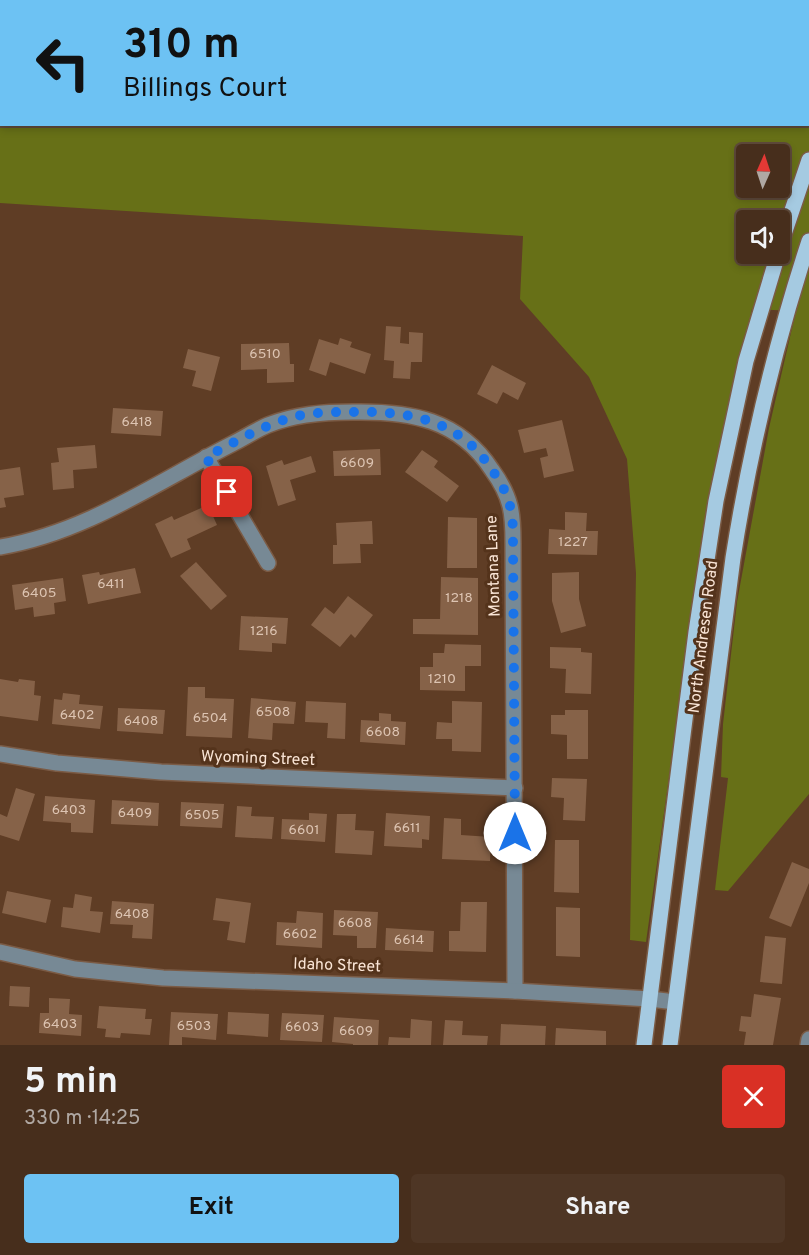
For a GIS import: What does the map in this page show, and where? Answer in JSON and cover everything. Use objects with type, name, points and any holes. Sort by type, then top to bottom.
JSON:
[{"type":"main road","points":[[790,216],[809,159]]},
{"type":"main road","name":"North Andresen Road","points":[[670,1045],[741,503],[772,367],[809,241]]},
{"type":"main road","name":"North Andresen Road","points":[[644,1045],[696,632],[716,501],[746,361],[775,264]]},
{"type":"street","name":"Montana Lane","points":[[0,547],[48,535],[110,510],[269,424],[302,415],[326,412],[401,414],[432,421],[461,436],[483,456],[500,481],[511,507],[515,991]]},
{"type":"street","points":[[206,457],[268,563]]},
{"type":"street","name":"Wyoming Street","points":[[0,754],[57,763],[161,772],[515,788]]},
{"type":"street","name":"Idaho Street","points":[[0,952],[75,969],[163,978],[515,991],[675,1002]]},
{"type":"street","points":[[808,1045],[809,1040]]},
{"type":"green space","points":[[0,126],[809,126],[809,794],[728,891],[715,890],[728,778],[721,777],[723,724],[737,602],[769,428],[796,311],[752,309],[716,469],[684,670],[646,942],[630,940],[636,573],[627,459],[589,377],[520,299],[523,236],[0,203]]},
{"type":"building","points":[[386,326],[401,327],[400,343],[409,344],[409,332],[423,333],[422,362],[411,362],[410,379],[393,378],[394,361],[384,360]]},
{"type":"building","points":[[340,338],[352,342],[350,347],[371,354],[365,374],[330,362],[326,376],[309,370],[319,339],[338,345]]},
{"type":"building","points":[[289,343],[290,364],[294,364],[294,382],[267,383],[267,369],[241,370],[241,344]]},
{"type":"building","points":[[188,349],[220,357],[211,391],[192,386],[196,371],[183,368]]},
{"type":"building","points":[[492,365],[526,383],[518,400],[503,392],[497,404],[477,394]]},
{"type":"building","points":[[113,408],[163,411],[161,436],[111,433]]},
{"type":"building","points":[[562,420],[574,471],[544,478],[540,458],[548,456],[546,448],[524,453],[518,430]]},
{"type":"building","points":[[95,445],[97,468],[73,470],[74,488],[53,490],[51,463],[59,462],[57,448]]},
{"type":"building","points":[[380,449],[381,475],[334,476],[333,451]]},
{"type":"building","points":[[422,450],[438,461],[434,467],[459,486],[447,502],[405,472]]},
{"type":"building","points":[[311,456],[316,472],[290,480],[296,500],[278,506],[266,466],[282,460],[284,465]]},
{"type":"building","points":[[20,467],[24,495],[4,498],[6,507],[0,508],[0,470]]},
{"type":"building","points":[[208,505],[217,525],[187,539],[191,549],[171,558],[155,524],[172,516],[174,520]]},
{"type":"building","points":[[565,512],[587,513],[586,531],[598,531],[597,555],[548,554],[549,529],[565,530]]},
{"type":"building","points":[[448,517],[477,518],[477,568],[447,568]]},
{"type":"building","points":[[372,521],[373,544],[360,544],[361,563],[333,564],[333,545],[337,545],[336,523]]},
{"type":"building","points":[[196,562],[227,596],[211,610],[180,576]]},
{"type":"building","points":[[135,568],[141,593],[88,604],[82,575],[99,572],[100,575]]},
{"type":"building","points":[[579,572],[579,599],[586,626],[561,633],[552,601],[552,573]]},
{"type":"building","points":[[441,577],[478,578],[478,635],[413,634],[413,619],[440,619]]},
{"type":"building","points":[[63,578],[66,601],[54,603],[55,614],[34,617],[33,607],[15,610],[12,585]]},
{"type":"building","points":[[348,596],[373,615],[355,638],[351,634],[340,647],[311,625],[325,607],[334,614]]},
{"type":"building","points":[[241,616],[288,618],[286,644],[272,643],[272,652],[239,650]]},
{"type":"building","points":[[445,644],[481,645],[481,666],[465,666],[465,691],[420,690],[420,667],[433,667],[433,653],[444,653]]},
{"type":"building","points":[[550,647],[581,648],[581,652],[592,653],[591,694],[565,693],[566,669],[550,668]]},
{"type":"building","points":[[0,679],[18,682],[19,679],[35,681],[34,695],[41,696],[38,721],[0,716]]},
{"type":"building","points":[[188,687],[205,687],[205,698],[234,699],[232,738],[186,736]]},
{"type":"building","points":[[63,693],[80,695],[79,704],[103,706],[100,729],[52,724],[54,699],[62,700]]},
{"type":"building","points":[[251,698],[296,702],[294,724],[273,723],[272,740],[248,738]]},
{"type":"building","points":[[306,701],[346,703],[345,739],[327,738],[328,723],[305,722]]},
{"type":"building","points":[[452,701],[482,702],[481,752],[452,751],[452,739],[436,739],[437,722],[452,723]]},
{"type":"building","points":[[118,708],[165,710],[163,734],[117,731]]},
{"type":"building","points":[[565,710],[588,710],[588,759],[567,759],[567,735],[551,734],[551,715],[565,715]]},
{"type":"building","points":[[379,713],[391,714],[391,721],[406,722],[405,745],[360,742],[361,720],[379,721]]},
{"type":"building","points":[[552,778],[587,779],[585,821],[563,820],[564,798],[551,797]]},
{"type":"building","points":[[16,788],[35,794],[19,841],[0,835],[0,814],[7,817]]},
{"type":"building","points":[[45,796],[95,800],[93,833],[71,832],[71,823],[43,821]]},
{"type":"building","points":[[112,800],[159,803],[158,826],[111,824]]},
{"type":"building","points":[[181,802],[224,804],[222,828],[180,826]]},
{"type":"building","points":[[237,806],[252,807],[251,816],[274,817],[272,839],[235,837]]},
{"type":"building","points":[[309,813],[327,814],[325,842],[281,839],[282,819],[309,820]]},
{"type":"building","points":[[386,813],[430,816],[429,840],[422,839],[422,848],[384,846]]},
{"type":"building","points":[[337,814],[356,814],[355,830],[374,831],[372,855],[335,853]]},
{"type":"building","points":[[444,818],[461,819],[461,835],[491,837],[490,861],[442,859]]},
{"type":"building","points":[[555,840],[579,840],[579,893],[554,892]]},
{"type":"building","points":[[792,862],[809,869],[809,883],[791,927],[769,918]]},
{"type":"building","points":[[7,891],[51,900],[46,923],[2,913]]},
{"type":"building","points":[[75,894],[92,897],[90,911],[103,912],[100,933],[61,927],[63,907],[73,908]]},
{"type":"building","points":[[216,898],[251,903],[245,943],[227,940],[230,922],[213,920]]},
{"type":"building","points":[[112,901],[154,904],[152,939],[132,938],[133,925],[110,924]]},
{"type":"building","points":[[461,902],[487,902],[486,952],[449,951],[449,931],[460,931]]},
{"type":"building","points":[[556,907],[580,908],[580,957],[556,956]]},
{"type":"building","points":[[334,910],[378,912],[376,948],[357,948],[357,936],[333,935]]},
{"type":"building","points":[[297,911],[323,913],[322,948],[276,945],[277,922],[296,923]]},
{"type":"building","points":[[386,928],[434,931],[433,952],[385,950]]},
{"type":"building","points":[[765,936],[786,938],[782,984],[760,982]]},
{"type":"building","points":[[10,986],[30,987],[29,1007],[9,1006]]},
{"type":"building","points":[[754,994],[781,998],[773,1045],[744,1045],[746,1032],[739,1031],[741,1016],[751,1017]]},
{"type":"building","points":[[49,998],[70,999],[69,1014],[82,1015],[81,1036],[39,1033],[40,1013],[49,1013]]},
{"type":"building","points":[[99,1006],[146,1009],[145,1019],[152,1019],[150,1035],[121,1033],[120,1038],[105,1037],[106,1029],[97,1028]]},
{"type":"building","points":[[171,1012],[218,1014],[216,1040],[182,1037],[182,1045],[169,1045]]},
{"type":"building","points":[[228,1012],[269,1014],[268,1037],[227,1034]]},
{"type":"building","points":[[282,1013],[324,1015],[322,1042],[280,1040]]},
{"type":"building","points":[[334,1017],[379,1020],[378,1045],[332,1042]]},
{"type":"building","points":[[411,1019],[432,1021],[431,1045],[388,1045],[389,1037],[410,1038]]},
{"type":"building","points":[[445,1020],[463,1021],[462,1035],[488,1036],[487,1045],[443,1045]]},
{"type":"building","points":[[501,1024],[546,1026],[545,1045],[500,1045]]},
{"type":"building","points":[[556,1028],[606,1031],[606,1045],[555,1045]]},
{"type":"route","points":[[227,492],[206,457],[269,424],[302,415],[326,412],[371,412],[401,414],[432,421],[461,436],[483,456],[500,481],[511,507],[515,833]]}]
